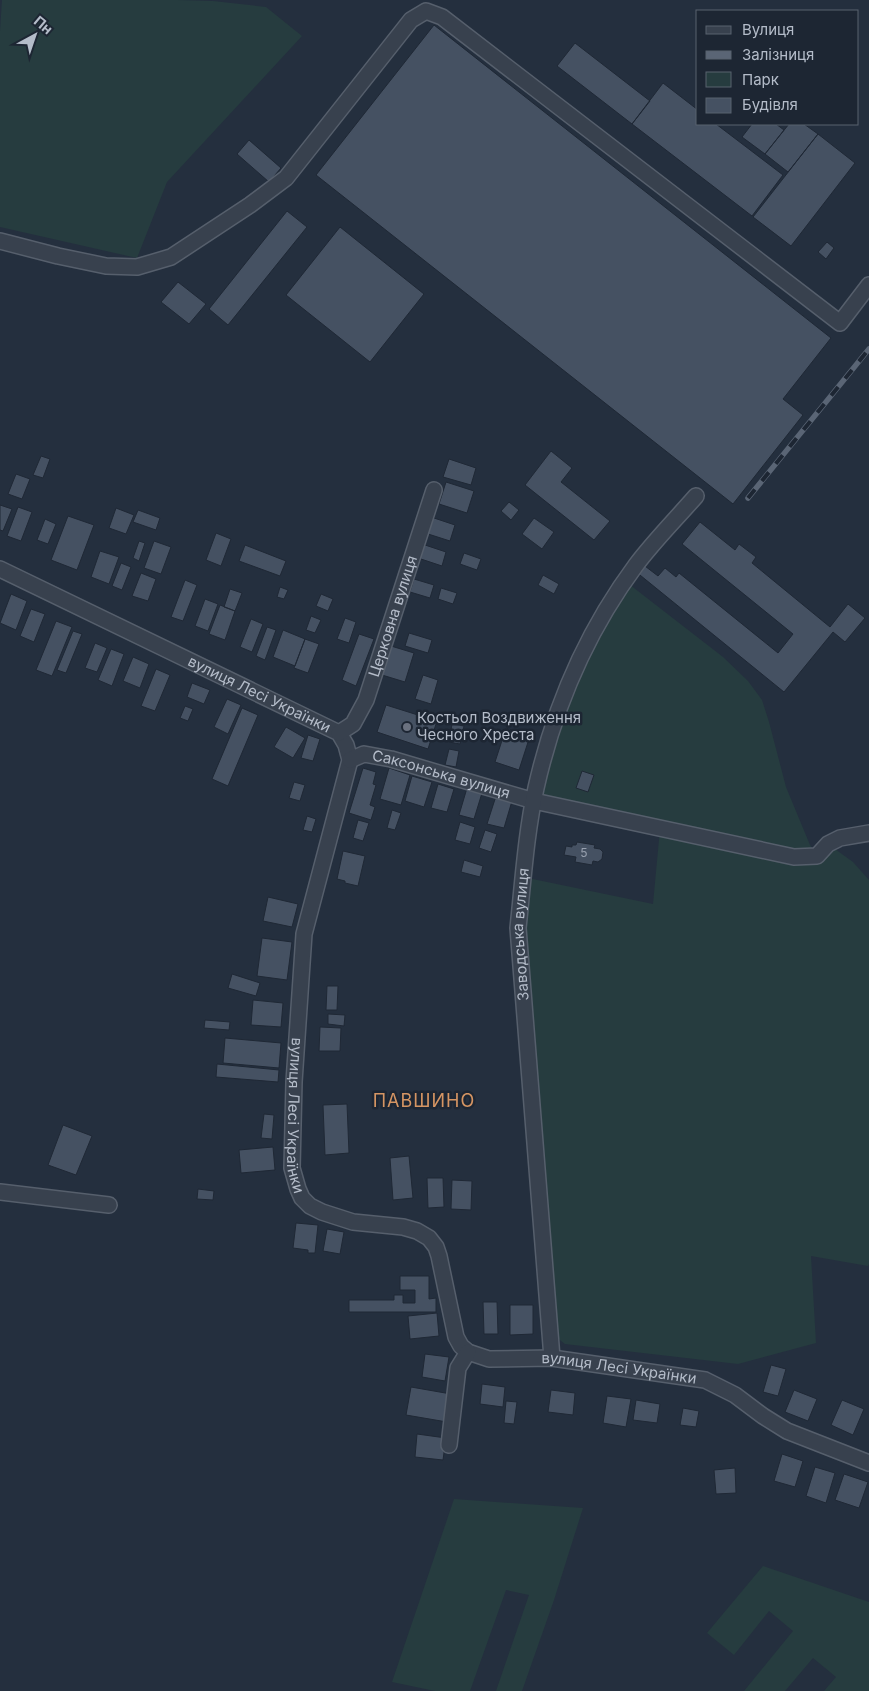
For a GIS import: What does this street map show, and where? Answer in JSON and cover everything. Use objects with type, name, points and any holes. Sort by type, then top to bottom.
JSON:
[{"type":"street","points":[[0,241],[106,266],[137,267],[171,257],[250,205],[286,178],[411,20],[426,11],[442,17],[840,323],[869,285]]},
{"type":"street","name":"Церковна вулиця","points":[[339,733],[354,724],[366,700],[434,490]]},
{"type":"street","name":"Заводська вулиця","points":[[552,1358],[518,928],[525,860],[536,789],[553,728],[572,673],[606,609],[637,564],[696,496]]},
{"type":"street","name":"вулиця Лесі Українки","points":[[0,569],[339,733],[346,745],[350,760],[304,934],[294,1082],[292,1168],[302,1198],[310,1206],[322,1212],[352,1222],[403,1228],[417,1231],[429,1238],[436,1247],[439,1256],[456,1337],[461,1346],[468,1352],[489,1359],[552,1358],[705,1380],[735,1395],[787,1431],[869,1463]]},
{"type":"street","name":"Саксонська вулиця","points":[[350,760],[364,754],[391,759],[534,801],[794,857],[817,856],[828,844],[840,838],[869,833]]},
{"type":"street","points":[[0,1192],[109,1205]]},
{"type":"street","points":[[450,1445],[458,1368],[468,1352]]},
{"type":"green space","points":[[2,0],[178,0],[213,1],[266,7],[302,36],[167,182],[137,258],[0,227],[0,31]]},
{"type":"green space","points":[[625,581],[723,657],[748,681],[762,700],[786,787],[810,845],[817,856],[828,844],[853,862],[869,880],[869,1264],[868,1266],[811,1256],[816,1343],[738,1364],[565,1344],[550,1332],[523,986],[523,877],[653,904],[660,829],[534,801],[553,728]]},
{"type":"green space","points":[[454,1499],[583,1508],[554,1600],[522,1691],[496,1691],[529,1595],[506,1590],[470,1691],[435,1691],[392,1682]]},
{"type":"green space","points":[[763,1566],[869,1602],[869,1691],[824,1691],[836,1677],[813,1658],[785,1691],[744,1691],[793,1631],[769,1611],[734,1655],[707,1633]]},
{"type":"building","points":[[434,25],[831,338],[783,399],[803,415],[733,504],[316,175]]},
{"type":"building","points":[[575,43],[650,101],[632,124],[557,66]]},
{"type":"building","points":[[663,83],[696,108],[696,125],[717,125],[783,175],[752,216],[632,124]]},
{"type":"building","points":[[751,125],[777,125],[784,130],[765,154],[742,137]]},
{"type":"building","points":[[788,125],[805,125],[818,134],[788,172],[765,154]]},
{"type":"building","points":[[818,134],[855,163],[791,246],[753,217]]},
{"type":"building","points":[[249,140],[281,168],[269,182],[237,154]]},
{"type":"building","points":[[287,211],[307,227],[228,325],[209,309]]},
{"type":"building","points":[[340,227],[424,294],[370,362],[286,295]]},
{"type":"building","points":[[827,242],[834,248],[826,259],[818,252]]},
{"type":"building","points":[[178,282],[206,304],[189,324],[161,302]]},
{"type":"building","points":[[551,451],[572,468],[561,482],[610,521],[594,540],[525,485]]},
{"type":"building","points":[[41,456],[50,459],[43,478],[33,475]]},
{"type":"building","points":[[449,459],[476,468],[471,485],[443,477]]},
{"type":"building","points":[[16,474],[30,479],[22,499],[8,494]]},
{"type":"building","points":[[446,482],[474,491],[467,513],[439,504]]},
{"type":"building","points":[[509,502],[519,510],[511,520],[501,511]]},
{"type":"building","points":[[0,505],[12,509],[3,531],[0,530]]},
{"type":"building","points":[[18,507],[32,512],[21,541],[7,536]]},
{"type":"building","points":[[116,508],[134,515],[126,534],[109,528]]},
{"type":"building","points":[[138,510],[160,518],[156,530],[133,522]]},
{"type":"building","points":[[68,516],[94,525],[77,570],[51,560]]},
{"type":"building","points":[[431,517],[455,525],[450,541],[425,533]]},
{"type":"building","points":[[534,518],[554,532],[542,549],[522,534]]},
{"type":"building","points":[[45,519],[56,524],[48,544],[37,540]]},
{"type":"building","points":[[700,522],[735,550],[739,544],[756,557],[752,563],[830,627],[848,604],[865,618],[845,642],[833,632],[784,692],[635,571],[641,563],[658,576],[665,568],[676,577],[679,573],[778,653],[793,634],[682,544]]},
{"type":"building","points":[[216,533],[231,539],[221,566],[206,560]]},
{"type":"building","points":[[139,541],[145,543],[139,561],[133,558]]},
{"type":"building","points":[[154,541],[171,547],[161,574],[144,568]]},
{"type":"building","points":[[422,544],[446,552],[442,566],[418,558]]},
{"type":"building","points":[[245,545],[286,561],[280,576],[239,561]]},
{"type":"building","points":[[100,551],[119,557],[109,584],[91,577]]},
{"type":"building","points":[[464,553],[481,559],[477,570],[460,564]]},
{"type":"building","points":[[121,563],[131,567],[122,590],[112,586]]},
{"type":"building","points":[[141,573],[156,579],[148,601],[132,596]]},
{"type":"building","points":[[543,575],[559,584],[554,594],[538,585]]},
{"type":"building","points":[[414,579],[434,585],[430,598],[410,592]]},
{"type":"building","points":[[185,580],[197,585],[183,621],[171,617]]},
{"type":"building","points":[[280,587],[288,590],[284,599],[277,597]]},
{"type":"building","points":[[441,588],[457,593],[453,604],[438,599]]},
{"type":"building","points":[[230,589],[242,593],[235,611],[224,607]]},
{"type":"building","points":[[11,594],[27,601],[16,630],[0,623]]},
{"type":"building","points":[[321,594],[333,599],[328,611],[316,606]]},
{"type":"building","points":[[205,599],[218,604],[208,631],[195,626]]},
{"type":"building","points":[[220,605],[235,611],[225,640],[209,634]]},
{"type":"building","points":[[31,609],[45,614],[34,642],[20,636]]},
{"type":"building","points":[[311,616],[321,620],[315,633],[306,630]]},
{"type":"building","points":[[345,618],[356,622],[349,643],[337,639]]},
{"type":"building","points":[[251,619],[263,624],[252,652],[240,647]]},
{"type":"building","points":[[56,621],[72,627],[52,676],[36,670]]},
{"type":"building","points":[[267,627],[276,630],[265,660],[256,656]]},
{"type":"building","points":[[283,630],[305,639],[295,666],[273,657]]},
{"type":"building","points":[[73,631],[82,634],[66,673],[57,670]]},
{"type":"building","points":[[409,633],[432,640],[428,653],[405,646]]},
{"type":"building","points":[[359,634],[374,639],[356,686],[342,680]]},
{"type":"building","points":[[305,639],[319,644],[308,673],[294,668]]},
{"type":"building","points":[[95,643],[107,648],[97,672],[85,668]]},
{"type":"building","points":[[391,646],[414,653],[405,682],[382,675]]},
{"type":"building","points":[[111,649],[124,654],[112,686],[98,680]]},
{"type":"building","points":[[133,657],[149,664],[140,688],[123,681]]},
{"type":"building","points":[[156,669],[170,675],[155,711],[141,706]]},
{"type":"building","points":[[423,675],[438,680],[431,704],[415,699]]},
{"type":"building","points":[[192,683],[210,690],[204,704],[187,697]]},
{"type":"building","points":[[227,699],[241,705],[228,734],[214,727]]},
{"type":"building","name":"Костьол Воздвиження Чесного Хреста","points":[[386,705],[437,721],[428,749],[377,732]]},
{"type":"building","points":[[185,706],[193,709],[188,721],[180,718]]},
{"type":"building","points":[[242,708],[258,715],[228,786],[212,779]]},
{"type":"building","points":[[452,724],[464,726],[460,744],[449,742]]},
{"type":"building","points":[[286,727],[305,738],[293,758],[274,747]]},
{"type":"building","points":[[506,728],[530,736],[519,770],[495,762]]},
{"type":"building","points":[[308,735],[320,739],[313,761],[301,758]]},
{"type":"building","points":[[449,749],[459,751],[456,767],[445,765]]},
{"type":"building","points":[[363,768],[376,772],[373,784],[376,785],[370,805],[375,807],[371,820],[349,813]]},
{"type":"building","points":[[389,768],[410,775],[401,805],[380,799]]},
{"type":"building","points":[[582,771],[594,775],[588,792],[576,788]]},
{"type":"building","points":[[412,776],[432,782],[424,807],[405,801]]},
{"type":"building","points":[[294,782],[305,785],[300,801],[289,798]]},
{"type":"building","points":[[438,784],[454,789],[447,812],[431,808]]},
{"type":"building","points":[[467,788],[482,793],[474,819],[459,815]]},
{"type":"building","points":[[496,796],[512,801],[504,828],[487,824]]},
{"type":"building","points":[[392,810],[401,813],[395,830],[387,828]]},
{"type":"building","points":[[307,816],[316,819],[312,832],[303,830]]},
{"type":"building","points":[[358,820],[369,823],[363,841],[353,838]]},
{"type":"building","points":[[460,822],[475,827],[470,844],[455,840]]},
{"type":"building","points":[[485,830],[497,834],[491,852],[479,848]]},
{"type":"building","points":[[577,842],[595,845],[594,848],[600,849],[603,852],[602,859],[598,862],[593,861],[592,865],[575,862],[576,857],[564,855],[566,846],[572,847]]},
{"type":"building","points":[[343,851],[365,856],[358,886],[337,879]]},
{"type":"building","points":[[464,860],[483,866],[480,877],[461,872]]},
{"type":"building","points":[[268,897],[298,904],[292,927],[263,921]]},
{"type":"building","points":[[262,938],[292,942],[287,980],[257,976]]},
{"type":"building","points":[[232,974],[260,983],[256,996],[228,988]]},
{"type":"building","points":[[327,986],[338,986],[337,1010],[326,1010]]},
{"type":"building","points":[[253,1000],[283,1003],[281,1027],[251,1025]]},
{"type":"building","points":[[328,1014],[345,1015],[344,1026],[328,1024]]},
{"type":"building","points":[[205,1020],[230,1022],[229,1030],[204,1028]]},
{"type":"building","points":[[320,1027],[341,1028],[340,1051],[319,1051]]},
{"type":"building","points":[[225,1038],[281,1043],[279,1068],[223,1063]]},
{"type":"building","points":[[217,1064],[279,1070],[278,1082],[216,1077]]},
{"type":"building","points":[[347,1104],[349,1153],[325,1155],[323,1105]]},
{"type":"building","points":[[264,1114],[274,1115],[272,1139],[261,1138]]},
{"type":"building","points":[[63,1125],[92,1136],[76,1175],[48,1165]]},
{"type":"building","points":[[273,1147],[275,1170],[241,1173],[239,1150]]},
{"type":"building","points":[[409,1156],[413,1198],[393,1200],[390,1158]]},
{"type":"building","points":[[427,1178],[443,1178],[444,1207],[428,1208]]},
{"type":"building","points":[[452,1180],[472,1181],[471,1210],[451,1209]]},
{"type":"building","points":[[198,1189],[214,1191],[213,1200],[197,1199]]},
{"type":"building","points":[[296,1223],[318,1225],[315,1253],[308,1253],[308,1250],[293,1248]]},
{"type":"building","points":[[327,1229],[344,1232],[340,1254],[323,1251]]},
{"type":"building","points":[[400,1276],[429,1276],[429,1299],[436,1298],[436,1312],[349,1312],[349,1300],[394,1300],[394,1295],[403,1295],[403,1303],[415,1303],[415,1290],[400,1290]]},
{"type":"building","points":[[483,1302],[497,1302],[498,1334],[484,1334]]},
{"type":"building","points":[[510,1305],[533,1305],[533,1334],[510,1335]]},
{"type":"building","points":[[437,1313],[439,1336],[410,1339],[408,1316]]},
{"type":"building","points":[[425,1354],[449,1357],[445,1381],[422,1377]]},
{"type":"building","points":[[771,1365],[786,1369],[778,1396],[763,1392]]},
{"type":"building","points":[[482,1384],[505,1387],[503,1407],[480,1404]]},
{"type":"building","points":[[411,1387],[451,1394],[447,1422],[406,1415]]},
{"type":"building","points":[[551,1390],[575,1393],[573,1415],[548,1412]]},
{"type":"building","points":[[794,1390],[817,1399],[808,1421],[785,1412]]},
{"type":"building","points":[[607,1396],[631,1399],[626,1427],[603,1423]]},
{"type":"building","points":[[636,1400],[660,1404],[657,1423],[633,1420]]},
{"type":"building","points":[[842,1400],[864,1409],[853,1435],[831,1425]]},
{"type":"building","points":[[506,1401],[517,1402],[514,1424],[504,1423]]},
{"type":"building","points":[[683,1408],[699,1411],[696,1427],[680,1425]]},
{"type":"building","points":[[417,1434],[446,1438],[443,1460],[415,1457]]},
{"type":"building","points":[[782,1454],[803,1461],[795,1487],[774,1481]]},
{"type":"building","points":[[815,1467],[835,1473],[826,1503],[806,1496]]},
{"type":"building","points":[[735,1468],[736,1493],[716,1494],[714,1470]]},
{"type":"building","points":[[844,1474],[868,1482],[859,1508],[835,1500]]},
{"type":"railway","points":[[748,498],[869,349]]},
{"type":"place","name":"Костьол Воздвиження Чесного Хреста","points":[[407,727]]},
{"type":"district","name":"ПАВШИНО","points":[[424,1101]]}]
